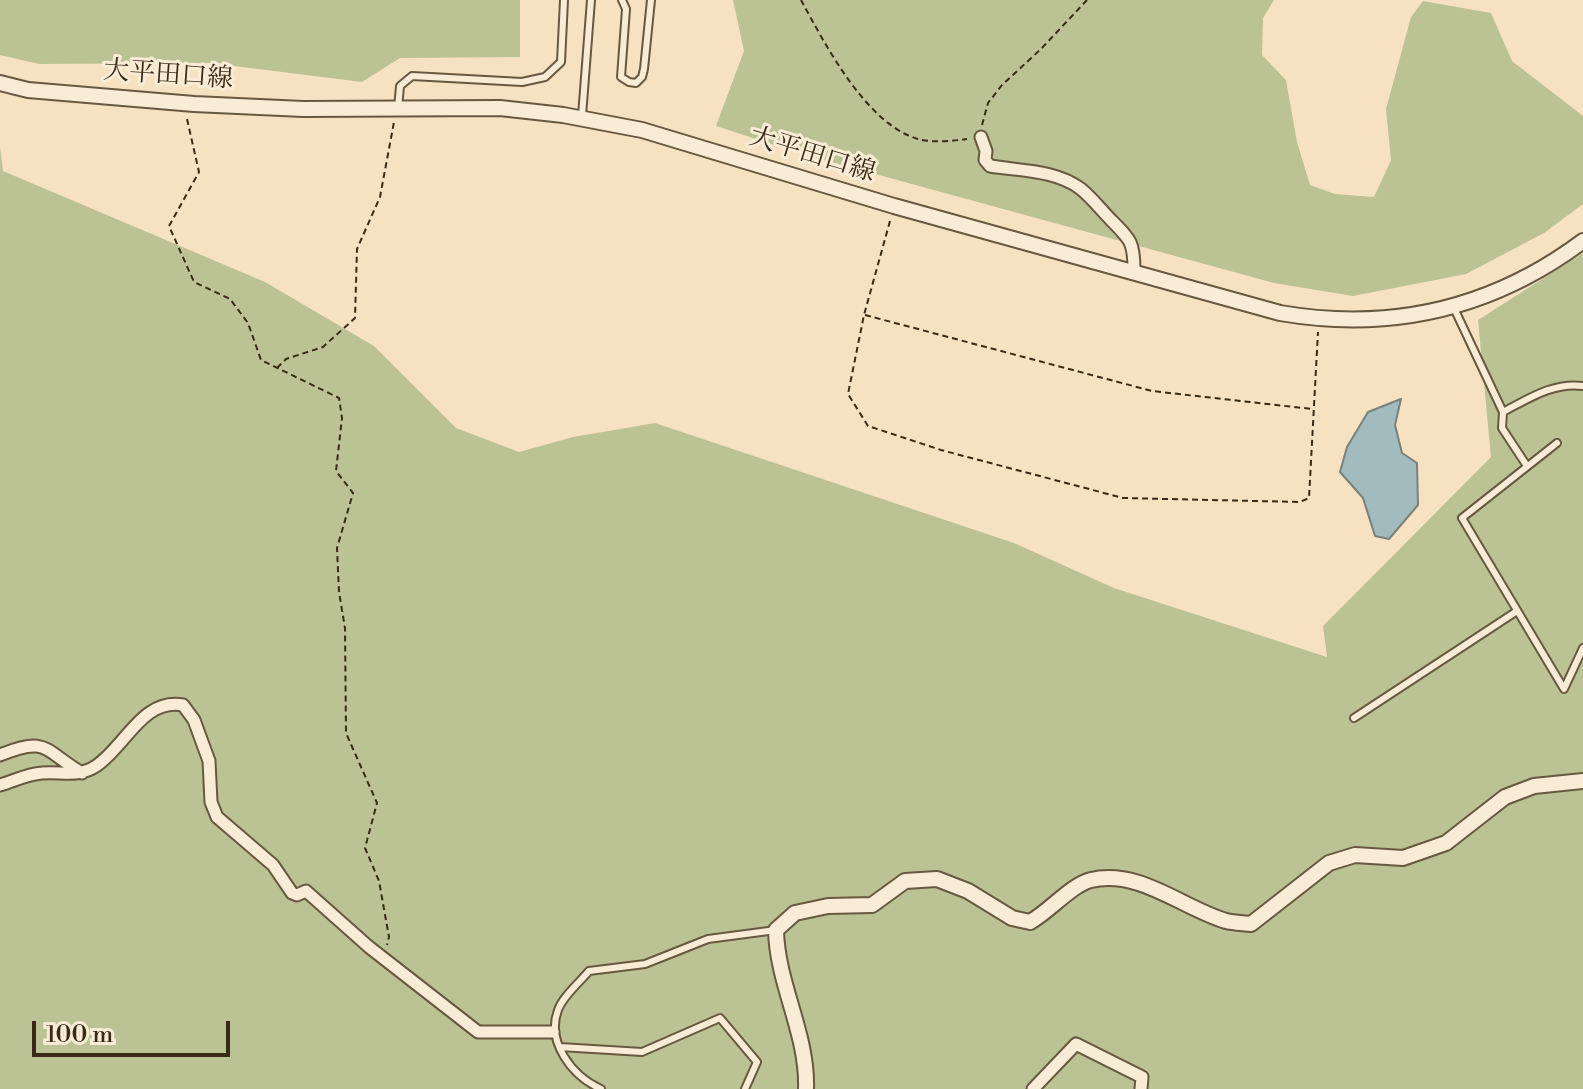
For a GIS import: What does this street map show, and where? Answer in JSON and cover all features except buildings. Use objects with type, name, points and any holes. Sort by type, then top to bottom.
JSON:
[{"type":"street","name":"大平田口線","points":[[0,83],[28,90],[183,103],[303,109],[500,108],[582,119],[642,130],[894,206],[1134,270],[1280,313],[1319,319],[1385,320],[1453,306],[1510,286],[1539,271],[1583,241]]},
{"type":"street","points":[[981,137],[986,151],[985,160],[990,166],[1066,179],[1081,189],[1129,237],[1134,250],[1134,270]]},
{"type":"street","points":[[0,785],[43,773],[83,773],[115,749],[152,709],[169,703],[183,705],[194,720],[209,761],[211,802],[217,817],[273,865],[292,893],[297,895],[306,891],[383,959],[478,1032],[553,1032]]},
{"type":"street","points":[[0,755],[34,744],[50,748],[83,773]]},
{"type":"street","points":[[806,1089],[807,1070],[776,949],[776,930],[795,913],[828,906],[872,905],[905,881],[937,879],[968,891],[1012,918],[1030,922],[1049,911],[1066,893],[1090,880],[1119,879],[1156,889],[1227,921],[1251,924],[1329,863],[1355,855],[1403,858],[1446,843],[1505,797],[1534,786],[1583,781]]},
{"type":"street","points":[[1033,1089],[1076,1044],[1142,1077],[1141,1089]]},
{"type":"lane","points":[[398,109],[400,86],[412,76],[522,82],[545,77],[561,62],[564,0]]},
{"type":"lane","points":[[582,119],[591,0]]},
{"type":"lane","points":[[622,0],[626,9],[621,77],[636,83],[644,69],[651,0]]},
{"type":"lane","points":[[1453,306],[1503,412],[1502,428],[1527,466]]},
{"type":"lane","points":[[1503,412],[1547,389],[1583,386]]},
{"type":"lane","points":[[1557,443],[1462,518],[1564,689],[1583,648]]},
{"type":"lane","points":[[1354,718],[1517,611]]},
{"type":"lane","points":[[601,1089],[568,1065],[553,1032],[559,1007],[589,971],[645,964],[708,939],[776,930]]},
{"type":"lane","points":[[560,1047],[642,1052],[720,1018],[757,1062],[745,1089]]},
{"type":"path","points":[[801,0],[852,86],[893,128],[919,140],[981,137],[988,103],[1002,85],[1079,12],[1087,0]]},
{"type":"path","points":[[183,103],[199,172],[169,226],[194,282],[230,299],[248,323],[261,360],[339,398],[342,418],[336,471],[353,493],[337,548],[345,628],[346,733],[377,803],[365,848],[379,881],[389,937],[383,959]]},
{"type":"path","points":[[277,368],[286,359],[323,347],[355,318],[357,249],[380,197],[398,109]]},
{"type":"path","points":[[894,206],[864,315],[848,394],[868,426],[941,450],[1123,498],[1300,502],[1309,498],[1319,319]]},
{"type":"path","points":[[864,315],[1152,391],[1313,409]]},
{"type":"green space","points":[[0,0],[520,0],[520,57],[400,58],[362,82],[210,63],[39,64],[0,55]]},
{"type":"green space","points":[[733,0],[1274,0],[1263,18],[1262,55],[1286,80],[1297,142],[1310,185],[1335,194],[1374,197],[1391,160],[1386,109],[1411,17],[1423,1],[1491,13],[1512,61],[1583,116],[1583,204],[1544,233],[1466,274],[1353,296],[1274,283],[802,154],[716,126],[744,51]]},
{"type":"green space","points":[[0,147],[3,171],[265,282],[374,346],[456,428],[519,452],[573,437],[655,423],[1014,543],[1114,588],[1327,657],[1323,626],[1491,457],[1478,320],[1583,253],[1583,1089],[0,1089]]},
{"type":"water","points":[[1401,399],[1395,425],[1402,453],[1417,463],[1418,505],[1389,539],[1375,536],[1363,498],[1340,472],[1347,447],[1368,412]]}]
